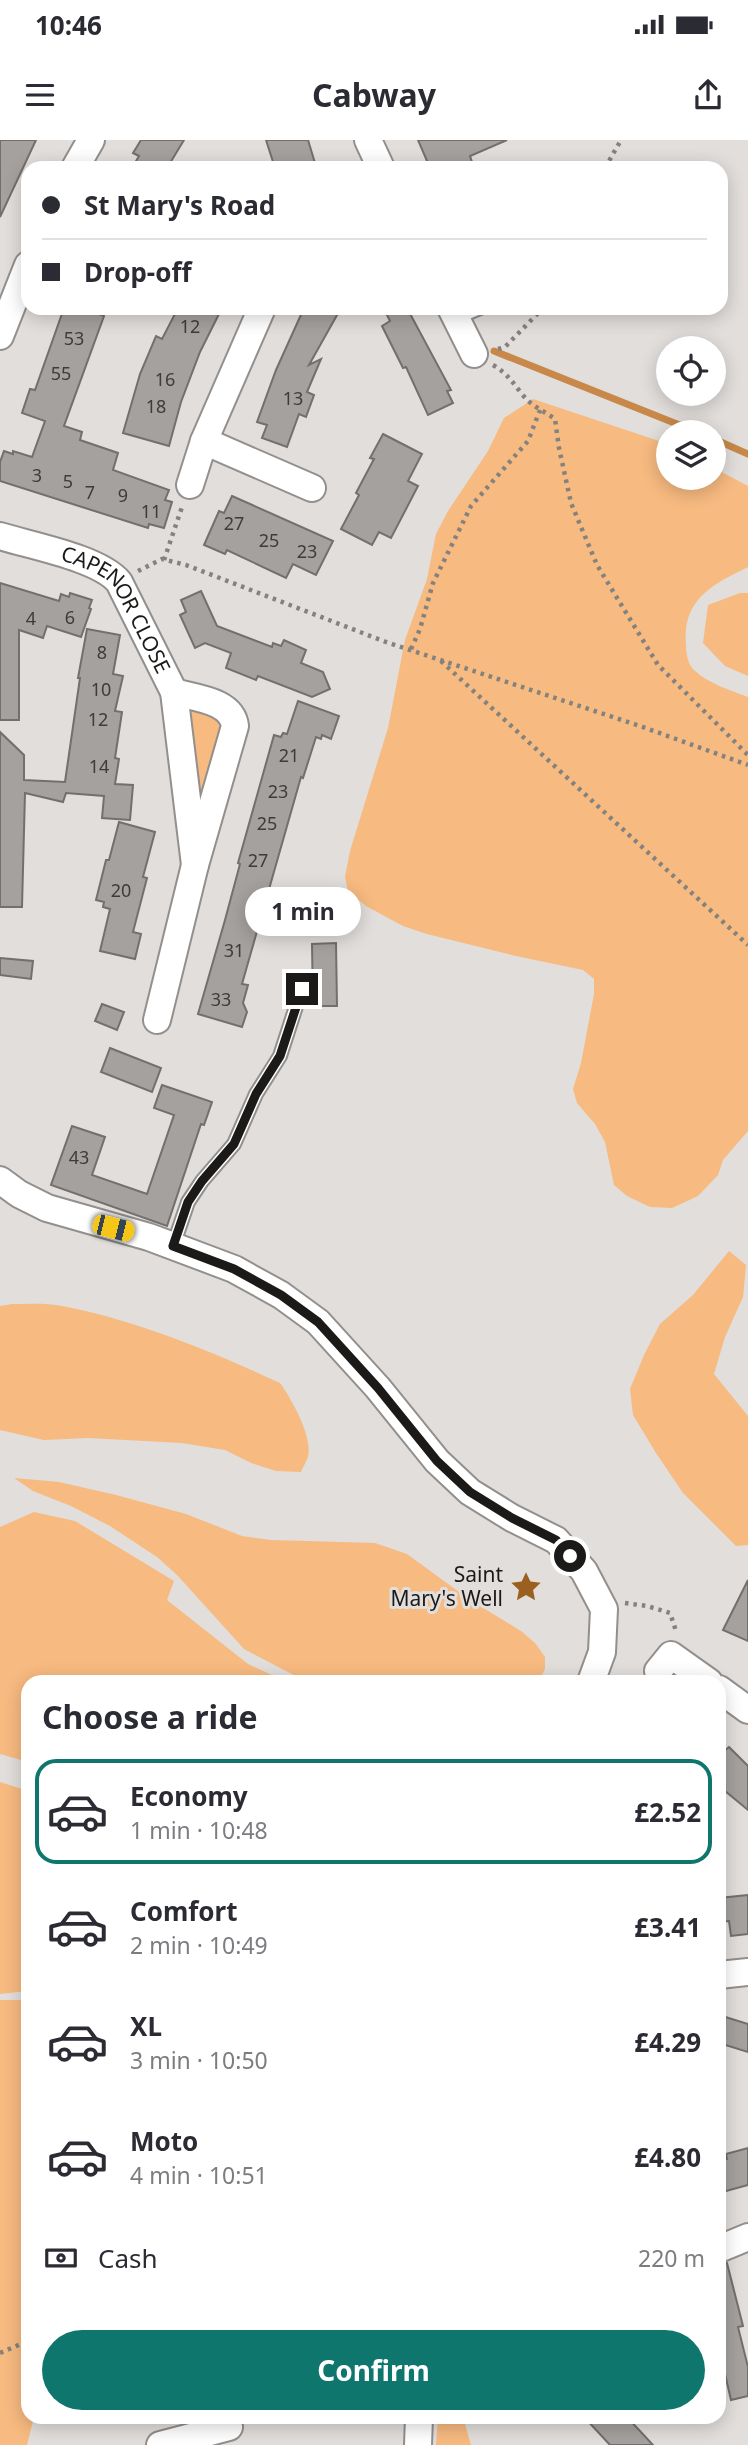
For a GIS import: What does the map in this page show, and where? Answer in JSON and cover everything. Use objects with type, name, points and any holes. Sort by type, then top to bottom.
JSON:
[{"type":"street","points":[[79,161],[91,140]]},
{"type":"street","points":[[368,140],[378,161]]},
{"type":"street","points":[[0,336],[21,283]]},
{"type":"street","points":[[190,485],[204,441],[259,315]]},
{"type":"street","points":[[464,315],[474,354]]},
{"type":"street","points":[[204,441],[312,488]]},
{"type":"street","name":"CAPENOR CLOSE","points":[[0,536],[94,565],[113,576],[131,603],[174,692],[195,865]]},
{"type":"street","name":"CAPENOR CLOSE","points":[[157,1020],[195,865],[235,722],[232,714],[222,706],[174,692]]},
{"type":"street","points":[[0,1180],[19,1194],[47,1208],[179,1248],[234,1269],[281,1295],[318,1322],[378,1388],[437,1461],[470,1492],[512,1518],[556,1540],[584,1572],[604,1609],[601,1652],[593,1675]]},
{"type":"street","points":[[664,1663],[692,1675]]},
{"type":"street","points":[[726,1694],[748,1710]]},
{"type":"street","points":[[726,1974],[748,1972]]},
{"type":"street","points":[[726,2246],[748,2237]]},
{"type":"street","points":[[418,2445],[419,2424]]},
{"type":"street","points":[[160,2445],[203,2440],[229,2427]]},
{"type":"lane","points":[[179,1248],[188,1202],[234,1144],[256,1094],[280,1056],[302,989]]},
{"type":"path","points":[[609,161],[621,140]]},
{"type":"path","points":[[474,354],[505,347],[536,315]]},
{"type":"path","points":[[474,354],[502,370],[523,395],[555,419],[571,503],[597,565],[658,665],[748,755]]},
{"type":"path","points":[[411,649],[420,629],[433,583],[471,506],[528,441],[540,410]]},
{"type":"path","points":[[190,485],[164,560],[200,570],[411,649],[748,765]]},
{"type":"path","points":[[437,658],[748,945]]},
{"type":"path","points":[[604,1609],[628,1602],[670,1614],[678,1636],[664,1663]]},
{"type":"path","points":[[0,2353],[21,2344]]},
{"type":"shaded area","points":[[533,399],[656,440],[656,490],[726,490],[726,474],[748,486],[748,567],[722,580],[694,605],[686,629],[686,648],[692,668],[700,675],[748,697],[748,1131],[723,1160],[718,1175],[698,1196],[672,1208],[650,1207],[627,1196],[614,1185],[605,1142],[595,1124],[577,1103],[573,1089],[581,1063],[594,994],[594,979],[583,970],[516,956],[403,926],[366,906],[348,891],[345,877],[350,851],[388,728],[405,640],[427,579],[436,534],[488,451],[504,418]]},
{"type":"shaded area","points":[[740,593],[748,593],[748,676],[725,666],[703,643],[708,605]]},
{"type":"shaded area","points":[[189,708],[226,719],[200,802]]},
{"type":"shaded area","points":[[729,1251],[746,1265],[743,1297],[725,1337],[714,1374],[748,1416],[748,1545],[736,1546],[683,1493],[633,1415],[630,1389],[660,1324],[693,1295]]},
{"type":"shaded area","points":[[56,1305],[113,1318],[199,1348],[280,1383],[295,1408],[307,1439],[308,1456],[301,1472],[276,1471],[251,1463],[225,1450],[182,1443],[88,1438],[44,1440],[0,1430],[0,1306]]},
{"type":"shaded area","points":[[14,1478],[59,1482],[116,1495],[186,1514],[242,1536],[271,1540],[375,1543],[407,1554],[470,1600],[521,1631],[535,1643],[545,1657],[545,1669],[542,1675],[294,1675],[244,1649],[178,1576],[157,1557],[110,1526],[33,1491]]},
{"type":"shaded area","points":[[34,1512],[75,1521],[174,1581],[167,1600],[248,1664],[272,1675],[21,1675],[21,1760],[0,1754],[0,1527]]},
{"type":"shaded area","points":[[0,1782],[21,1789],[21,1992],[0,1994]]},
{"type":"shaded area","points":[[0,2000],[21,2000],[21,2424],[32,2424],[27,2445],[0,2445]]},
{"type":"shaded area","points":[[438,2424],[465,2424],[471,2445],[436,2445]]},
{"type":"building","points":[[0,140],[36,140],[26,161],[21,161],[21,172],[0,217]]},
{"type":"building","points":[[141,140],[184,140],[171,161],[136,161],[139,156],[133,153]]},
{"type":"building","points":[[266,140],[308,140],[314,161],[273,161]]},
{"type":"building","points":[[418,140],[507,140],[470,156],[472,161],[427,161]]},
{"type":"building","points":[[62,315],[104,316],[64,426],[82,432],[80,440],[118,453],[113,470],[169,490],[165,500],[172,502],[164,528],[149,524],[148,528],[0,481],[0,462],[4,451],[32,457],[45,421],[22,413],[30,389],[35,390]]},
{"type":"building","points":[[174,315],[218,315],[200,352],[181,402],[169,446],[123,433],[140,374],[156,336],[162,339]]},
{"type":"building","points":[[301,315],[337,315],[309,365],[321,359],[307,392],[314,395],[306,417],[299,414],[287,447],[262,438],[267,425],[257,422],[276,370]]},
{"type":"building","points":[[387,315],[411,315],[451,390],[447,391],[453,403],[428,415],[406,367],[403,368],[382,326],[390,321]]},
{"type":"building","points":[[383,434],[422,454],[408,481],[418,486],[391,538],[379,532],[372,545],[341,529],[359,495],[356,493],[374,459],[370,458]]},
{"type":"building","points":[[232,496],[333,541],[316,575],[293,564],[286,578],[227,550],[225,554],[204,545],[219,511],[224,513]]},
{"type":"building","points":[[0,583],[59,601],[61,594],[69,597],[70,593],[92,600],[81,637],[47,626],[43,638],[19,630],[19,720],[0,720]]},
{"type":"building","points":[[201,591],[217,626],[272,647],[273,643],[281,646],[284,640],[306,650],[301,663],[323,672],[330,689],[312,697],[258,676],[256,680],[226,668],[231,653],[205,643],[195,648],[180,615],[186,612],[181,600]]},
{"type":"building","points":[[87,629],[120,635],[113,674],[123,676],[115,711],[122,712],[115,758],[119,759],[115,784],[133,785],[130,820],[102,818],[104,796],[66,793],[63,802],[25,793],[22,907],[0,907],[0,732],[24,755],[24,780],[65,782]]},
{"type":"building","points":[[298,701],[339,716],[331,739],[322,735],[321,739],[316,737],[303,778],[301,777],[242,984],[248,985],[243,1003],[247,1012],[242,1027],[198,1014],[274,735],[281,737],[283,733],[287,734]]},
{"type":"building","points":[[119,822],[155,832],[133,932],[141,934],[135,959],[100,951],[110,909],[103,907],[104,902],[96,900]]},
{"type":"building","points":[[336,943],[337,1006],[313,1006],[312,944]]},
{"type":"building","points":[[0,958],[33,961],[31,979],[0,975]]},
{"type":"building","points":[[102,1004],[124,1012],[117,1030],[95,1021]]},
{"type":"building","points":[[110,1048],[161,1068],[152,1092],[101,1072]]},
{"type":"building","points":[[162,1085],[212,1102],[204,1125],[201,1124],[167,1226],[51,1185],[72,1126],[105,1137],[92,1175],[147,1194],[174,1115],[154,1108]]},
{"type":"building","points":[[748,1580],[748,1641],[723,1630]]},
{"type":"building","points":[[729,1747],[748,1766],[748,1810],[726,1792],[726,1749]]},
{"type":"building","points":[[748,1895],[748,1934],[731,1936],[729,1921],[726,1921],[726,1897]]},
{"type":"building","points":[[726,2017],[748,2024],[748,2052],[726,2045]]},
{"type":"building","points":[[748,2148],[748,2185],[726,2191],[726,2154]]},
{"type":"building","points":[[726,2263],[743,2326],[738,2327],[748,2367],[748,2396],[731,2400],[726,2378]]},
{"type":"building","points":[[590,2424],[634,2424],[653,2445],[610,2445]]},
{"type":"waterway","points":[[494,351],[667,420]]},
{"type":"waterway","points":[[726,444],[748,454]]},
{"type":"place","name":"Saint Mary's Well","points":[[526,1587]]},
{"type":"route","points":[[302,989],[280,1056],[256,1094],[234,1144],[188,1202],[173,1246],[234,1269],[281,1295],[318,1322],[378,1388],[437,1461],[470,1492],[512,1518],[556,1540],[570,1556]]}]
